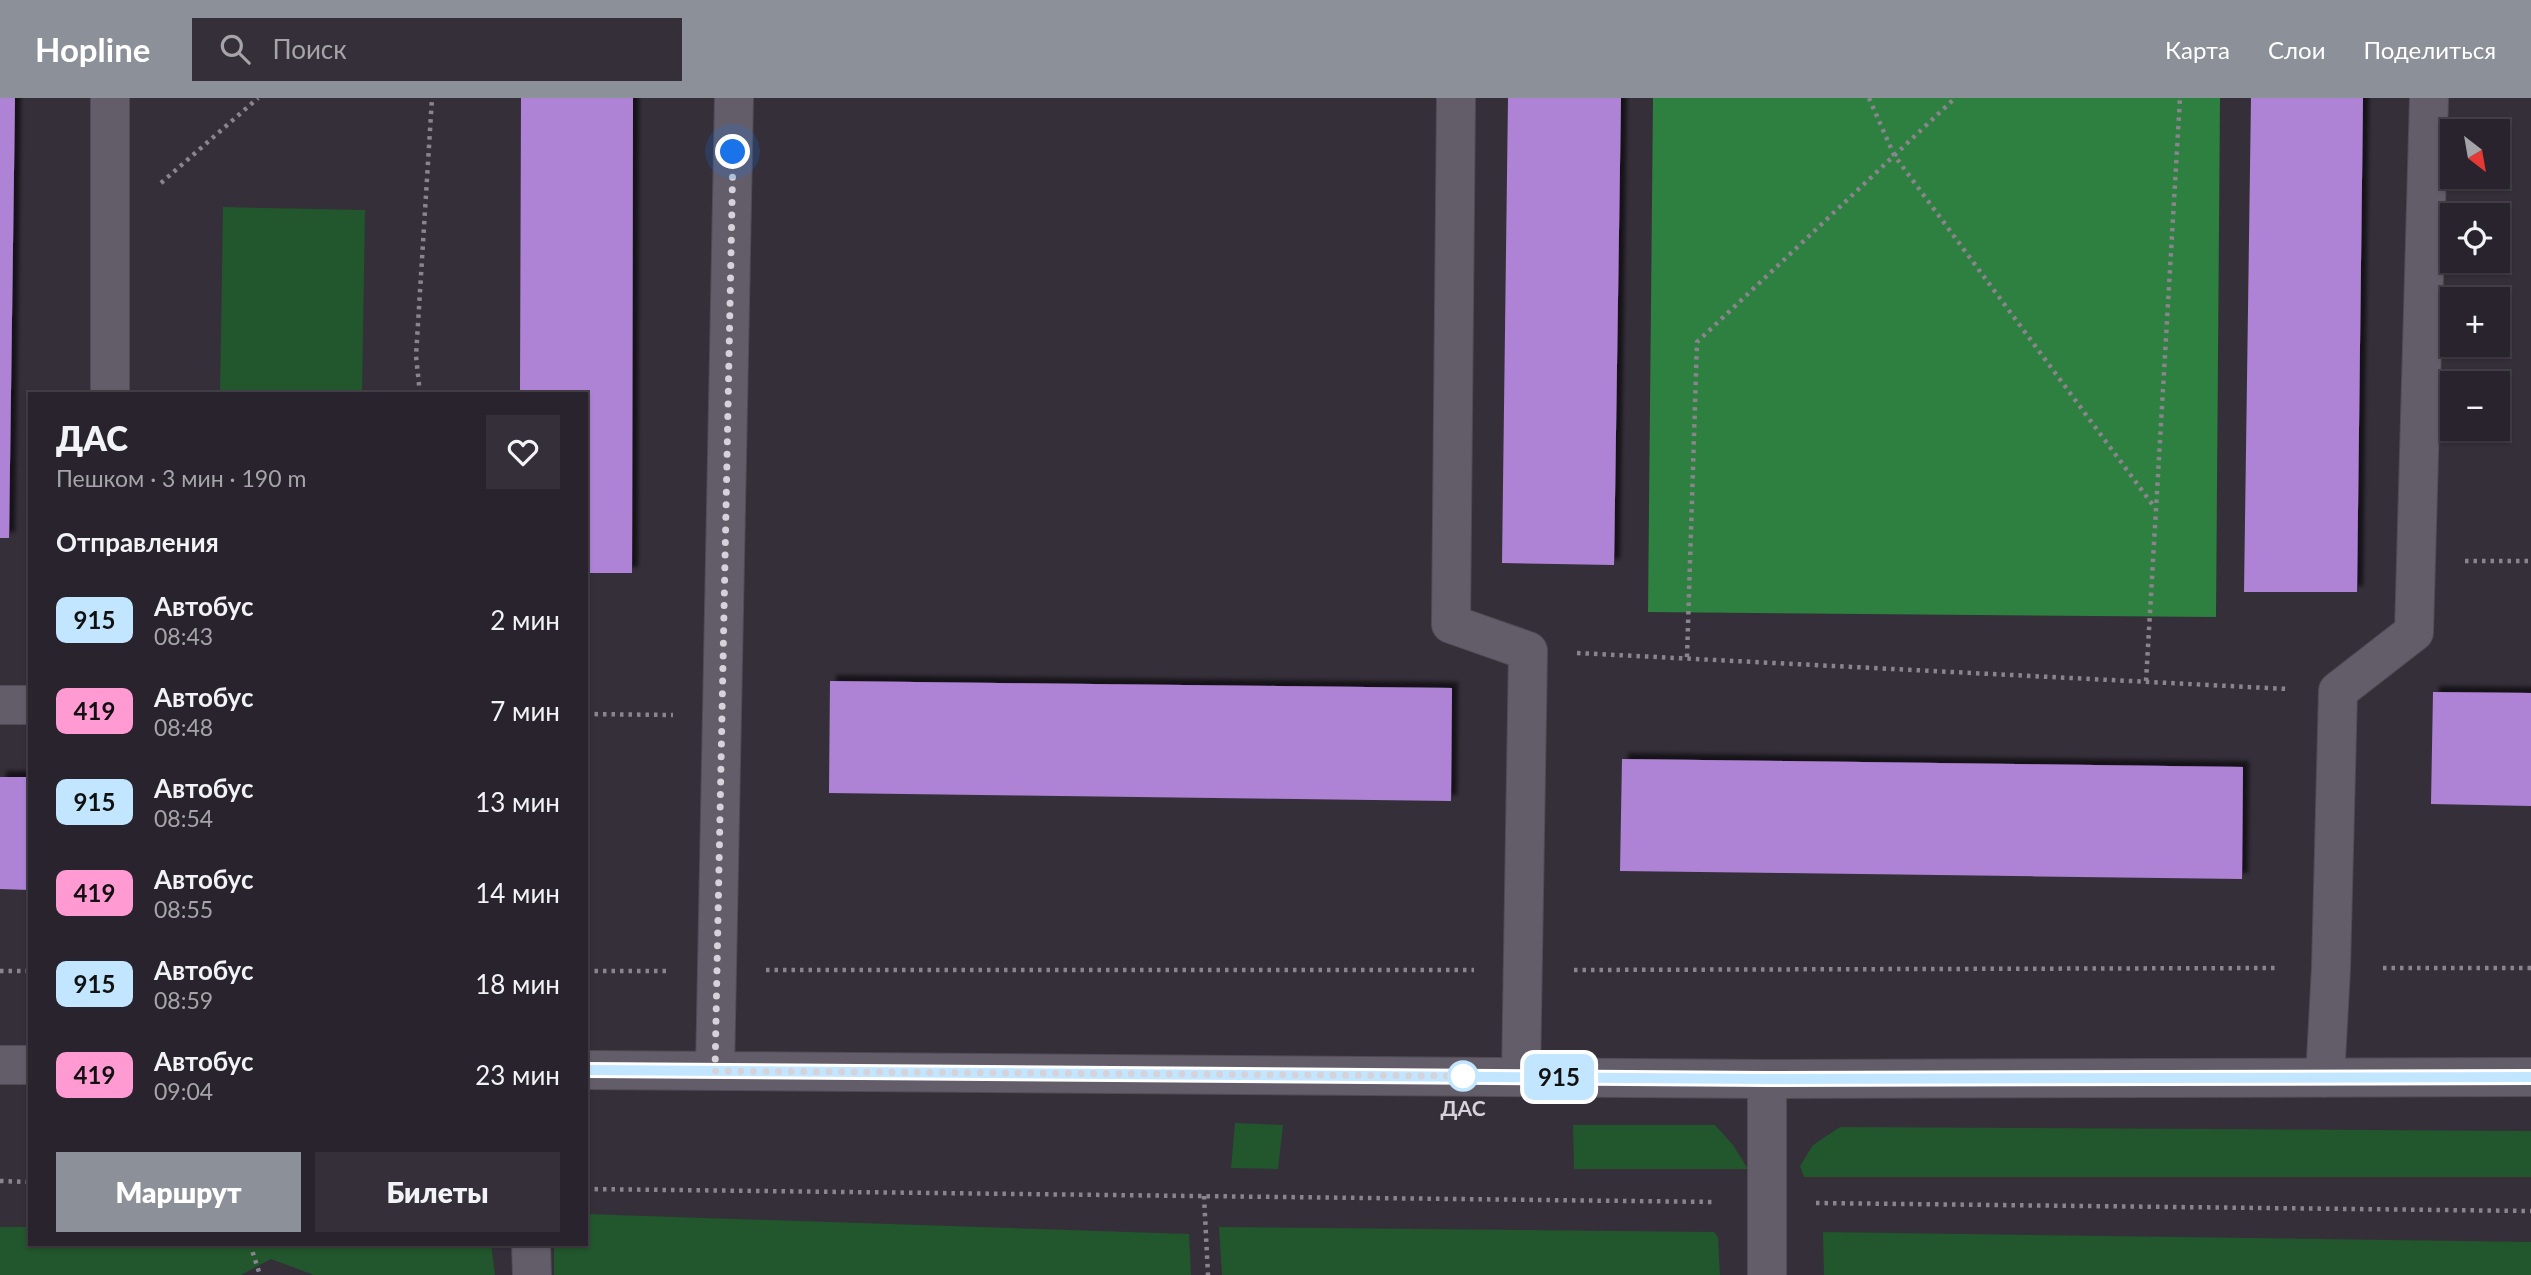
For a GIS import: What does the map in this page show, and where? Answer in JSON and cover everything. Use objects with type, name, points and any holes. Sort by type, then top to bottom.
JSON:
[{"type":"street","points":[[110,98],[110,392]]},
{"type":"street","points":[[715,1071],[734,98]]},
{"type":"street","points":[[1456,98],[1451,624],[1528,650],[1521,1077]]},
{"type":"street","points":[[2325,1078],[2331,968],[2338,691],[2414,632],[2429,98]]},
{"type":"street","points":[[0,705],[28,705]]},
{"type":"street","points":[[0,1065],[28,1065]]},
{"type":"street","points":[[588,1070],[1767,1079],[2531,1077]]},
{"type":"street","points":[[1767,1079],[1767,1275]]},
{"type":"street","points":[[531,1246],[532,1275]]},
{"type":"path","points":[[110,227],[258,98]]},
{"type":"path","points":[[420,392],[416,356],[432,98]]},
{"type":"path","points":[[1869,98],[1894,155],[2156,509]]},
{"type":"path","points":[[1687,657],[1697,342],[1955,98]]},
{"type":"path","points":[[2146,681],[2180,98]]},
{"type":"path","points":[[2416,562],[2531,561]]},
{"type":"path","points":[[1528,650],[2338,691]]},
{"type":"path","points":[[588,714],[723,716]]},
{"type":"path","points":[[0,971],[28,971]]},
{"type":"path","points":[[0,1181],[28,1182]]},
{"type":"path","points":[[588,1189],[2531,1211]]},
{"type":"path","points":[[1204,1196],[1208,1275]]},
{"type":"path","points":[[251,1246],[260,1275]]},
{"type":"green space","points":[[1653,98],[2220,98],[2216,617],[1648,612]]},
{"type":"green space","points":[[223,207],[365,210],[362,392],[220,392]]},
{"type":"green space","points":[[1235,1123],[1283,1125],[1278,1169],[1231,1168]]},
{"type":"green space","points":[[1573,1125],[1715,1125],[1733,1145],[1748,1169],[1574,1169]]},
{"type":"green space","points":[[1840,1127],[2531,1131],[2531,1177],[1804,1177],[1800,1166],[1813,1145]]},
{"type":"green space","points":[[588,1214],[1189,1234],[1191,1275],[554,1275],[554,1246],[588,1246]]},
{"type":"green space","points":[[0,1227],[28,1227],[28,1246],[491,1246],[495,1275],[314,1275],[271,1259],[241,1275],[0,1275]]},
{"type":"green space","points":[[1219,1227],[1714,1232],[1718,1237],[1720,1275],[1222,1275]]},
{"type":"green space","points":[[1823,1232],[2531,1242],[2531,1275],[1824,1275]]},
{"type":"building","points":[[0,98],[15,98],[9,538],[0,538]]},
{"type":"building","points":[[521,98],[633,98],[632,573],[588,573],[588,392],[520,392]]},
{"type":"building","points":[[1508,98],[1621,98],[1614,565],[1502,563]]},
{"type":"building","points":[[2251,98],[2363,98],[2357,592],[2244,592]]},
{"type":"building","points":[[830,681],[1452,688],[1451,801],[829,793]]},
{"type":"building","points":[[2433,692],[2531,693],[2531,806],[2431,804]]},
{"type":"building","points":[[1622,759],[2243,767],[2242,879],[1620,871]]},
{"type":"building","points":[[0,777],[28,777],[28,890],[0,889]]},
{"type":"bus line","name":"915","points":[[588,1070],[1767,1079],[2531,1077]]},
{"type":"place","name":"ДАС","points":[[1463,1076]]},
{"type":"route","points":[[733,152],[715,1071],[1463,1076]]}]
